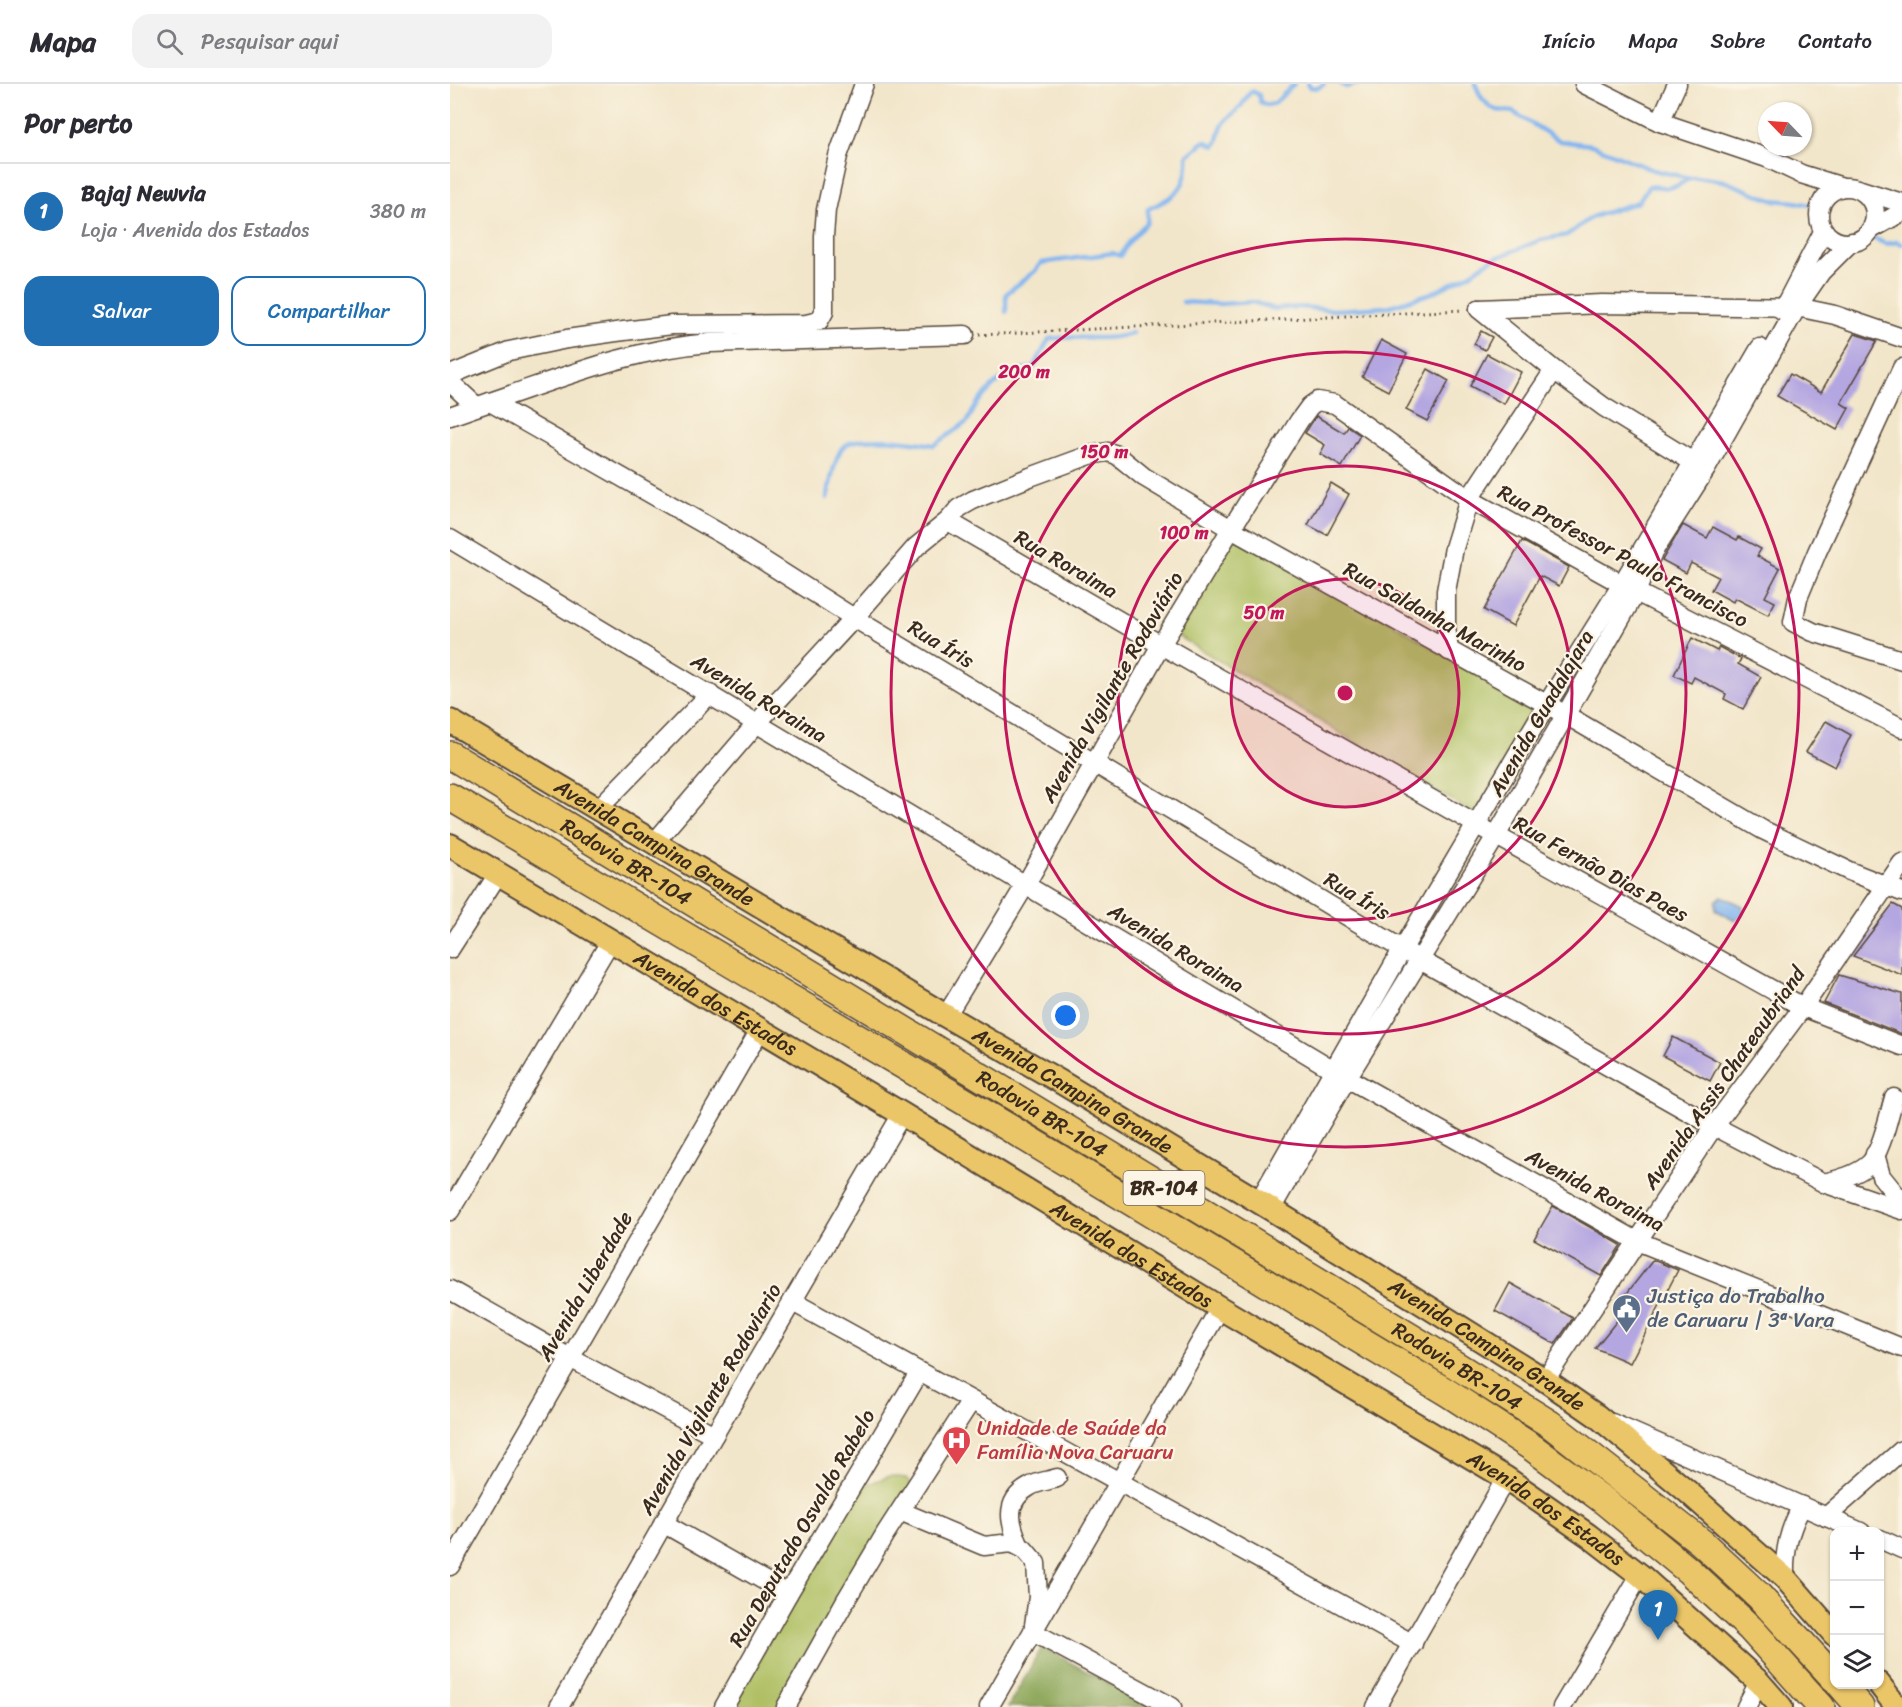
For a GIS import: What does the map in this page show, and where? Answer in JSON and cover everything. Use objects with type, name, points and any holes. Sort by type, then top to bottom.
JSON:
[{"type":"highway","name":"Rodovia BR-104","points":[[450,755],[1430,1348],[1550,1424],[1701,1542],[1758,1595],[1830,1674]]},
{"type":"highway","name":"Rodovia BR-104","points":[[450,797],[1006,1126],[1533,1448],[1603,1500],[1689,1571],[1750,1628],[1821,1707]]},
{"type":"highway","points":[[1844,1689],[1860,1707]]},
{"type":"main road","name":"Avenida Campina Grande","points":[[450,721],[946,1017],[1059,1081],[1265,1205],[1545,1380],[1596,1416],[1688,1492],[1785,1578],[1830,1629]]},
{"type":"main road","name":"Avenida dos Estados","points":[[450,845],[1506,1478],[1588,1535],[1640,1575],[1759,1682],[1781,1707]]},
{"type":"main road","points":[[1883,1689],[1897,1707]]},
{"type":"street","points":[[450,375],[508,351],[567,339],[672,325],[806,324],[819,321],[824,309],[824,236],[830,191],[838,156],[864,84]]},
{"type":"street","points":[[1584,84],[1660,122],[1767,159],[1801,174],[1902,203]]},
{"type":"street","points":[[1660,122],[1677,84]]},
{"type":"street","points":[[1801,174],[1821,206]]},
{"type":"street","points":[[1870,230],[1875,215],[1870,200],[1851,188],[1829,194],[1821,206],[1819,215],[1824,230],[1835,240],[1851,242],[1858,240],[1870,230],[1902,212]]},
{"type":"street","points":[[1340,1074],[1402,950],[1547,704],[1630,588],[1791,306],[1824,230]]},
{"type":"street","points":[[1791,306],[1851,242]]},
{"type":"street","points":[[1479,309],[1602,304],[1791,306],[1835,315],[1902,338]]},
{"type":"street","points":[[1479,309],[1554,370],[1613,412],[1699,465]]},
{"type":"street","points":[[450,416],[604,363],[670,347],[710,343],[965,335]]},
{"type":"street","points":[[1902,368],[1817,552],[1798,598],[1793,622],[1813,632],[1902,660]]},
{"type":"street","points":[[1449,651],[1446,591],[1454,548],[1469,499],[1554,370]]},
{"type":"street","name":"Rua Íris","points":[[450,382],[483,404],[723,535],[854,618],[1402,950],[1714,1126],[1824,1183],[1902,1210]]},
{"type":"street","name":"Avenida Vigilante Rodoviário","points":[[946,1017],[1026,884],[1161,645],[1231,529],[1310,406],[1317,401],[1335,404]]},
{"type":"street","name":"Rua Professor Paulo Francisco","points":[[1335,404],[1469,499],[1630,588],[1902,728]]},
{"type":"street","name":"Rua Saldanha Marinho","points":[[948,521],[959,508],[978,497],[1090,455],[1112,453],[1144,477],[1231,529],[1547,704],[1763,830],[1894,889]]},
{"type":"street","points":[[654,843],[757,723],[916,547],[948,521]]},
{"type":"street","name":"Rua Roraima","points":[[948,521],[1161,645]]},
{"type":"street","name":"Avenida Roraima","points":[[450,539],[1340,1074],[1637,1241],[1902,1348]]},
{"type":"street","name":"Avenida Guadalajara","points":[[1265,1205],[1340,1074],[1420,960],[1496,836],[1566,715],[1630,588]]},
{"type":"street","name":"Rua Fernão Dias Paes","points":[[1161,645],[1496,836],[1803,1007],[1902,1046]]},
{"type":"street","points":[[599,808],[710,694]]},
{"type":"street","name":"Avenida Assis Chateaubriand","points":[[1545,1380],[1714,1126],[1894,889],[1902,863]]},
{"type":"street","points":[[450,949],[498,874]]},
{"type":"street","points":[[450,1211],[611,940]]},
{"type":"street","name":"Avenida Liberdade","points":[[450,1566],[760,1030]]},
{"type":"street","points":[[1824,1183],[1853,1174],[1870,1164],[1894,1098]]},
{"type":"street","name":"Avenida Vigilante Rodoviario","points":[[559,1707],[663,1523],[902,1114]]},
{"type":"street","points":[[1875,1154],[1881,1176],[1902,1202]]},
{"type":"street","points":[[450,1290],[570,1358],[714,1435]]},
{"type":"street","points":[[793,1302],[1413,1644]]},
{"type":"street","points":[[989,1707],[1220,1308]]},
{"type":"street","name":"Rua Deputado Osvaldo Rabelo","points":[[724,1707],[919,1373]]},
{"type":"street","points":[[786,1707],[846,1598],[971,1401]]},
{"type":"street","points":[[1596,1416],[1849,1527]]},
{"type":"street","points":[[1826,1517],[1902,1450]]},
{"type":"street","points":[[1020,1547],[1011,1526],[1011,1510],[1017,1497],[1028,1487],[1057,1478]]},
{"type":"street","points":[[1376,1707],[1506,1478]]},
{"type":"street","points":[[1785,1578],[1784,1558],[1787,1539],[1792,1523],[1802,1506]]},
{"type":"street","points":[[900,1511],[984,1546],[1012,1543],[1020,1547],[1036,1563],[1038,1597],[1033,1632]]},
{"type":"street","points":[[663,1523],[788,1594]]},
{"type":"street","points":[[1884,1541],[1902,1549]]},
{"type":"street","points":[[1562,1707],[1640,1575]]},
{"type":"street","points":[[1033,1632],[1172,1707]]},
{"type":"street","points":[[1746,1707],[1759,1682]]},
{"type":"path","points":[[965,335],[1479,309]]},
{"type":"green space","points":[[1237,528],[1535,710],[1475,814],[1171,632]]},
{"type":"green space","points":[[889,1476],[906,1478],[912,1485],[780,1707],[731,1707],[856,1489]]},
{"type":"green space","points":[[1042,1647],[1152,1707],[1008,1707]]},
{"type":"water","points":[[1722,896],[1743,906],[1743,914],[1735,921],[1716,910],[1716,901]]},
{"type":"building","points":[[1481,331],[1492,337],[1485,350],[1474,344]]},
{"type":"building","points":[[1855,334],[1877,341],[1841,403],[1849,408],[1837,430],[1777,396],[1790,374],[1821,392]]},
{"type":"building","points":[[1381,340],[1407,354],[1388,391],[1362,377]]},
{"type":"building","points":[[1487,354],[1521,372],[1504,404],[1470,386]]},
{"type":"building","points":[[1428,369],[1449,381],[1427,421],[1406,410]]},
{"type":"building","points":[[1316,416],[1344,433],[1348,427],[1360,435],[1342,467],[1320,454],[1325,445],[1305,433]]},
{"type":"building","points":[[1331,483],[1349,494],[1327,535],[1308,525]]},
{"type":"building","points":[[1683,525],[1707,538],[1713,527],[1737,540],[1739,537],[1761,549],[1757,556],[1780,568],[1765,597],[1775,602],[1768,615],[1735,598],[1733,602],[1711,590],[1718,577],[1691,563],[1686,573],[1662,560]]},
{"type":"building","points":[[1522,541],[1569,567],[1559,586],[1540,576],[1513,626],[1484,610]]},
{"type":"building","points":[[1692,638],[1717,651],[1719,647],[1741,659],[1738,664],[1761,677],[1743,709],[1724,699],[1726,694],[1694,677],[1691,683],[1674,675]]},
{"type":"building","points":[[1826,721],[1851,735],[1835,767],[1806,752]]},
{"type":"building","points":[[1893,904],[1902,909],[1902,975],[1853,956]]},
{"type":"building","points":[[1839,975],[1902,994],[1902,1034],[1824,1003]]},
{"type":"building","points":[[1673,1037],[1720,1062],[1710,1081],[1663,1056]]},
{"type":"building","points":[[1553,1206],[1621,1245],[1601,1276],[1534,1239]]},
{"type":"building","points":[[1653,1260],[1678,1270],[1630,1363],[1595,1348],[1628,1307],[1620,1302]]},
{"type":"building","points":[[1510,1283],[1573,1318],[1555,1344],[1495,1311]]},
{"type":"waterway","points":[[1006,312],[1006,294],[1035,271],[1041,263],[1113,253],[1120,256],[1147,222],[1148,209],[1166,200],[1183,184],[1186,176],[1187,156],[1205,141],[1215,146],[1226,120],[1252,91],[1259,95],[1260,102],[1267,105],[1275,103],[1294,84]]},
{"type":"waterway","points":[[1308,84],[1310,87],[1318,88],[1324,84]]},
{"type":"waterway","points":[[1341,84],[1346,87],[1358,84]]},
{"type":"waterway","points":[[1475,84],[1481,97],[1490,107],[1513,112],[1560,141],[1592,145],[1653,170],[1690,178]]},
{"type":"waterway","points":[[1183,302],[1220,304],[1253,302],[1275,309],[1300,307],[1334,310],[1387,307],[1432,293],[1508,253],[1541,240],[1567,235],[1592,217],[1638,202],[1649,186],[1667,188],[1677,186],[1690,178],[1724,181],[1772,200],[1820,207]]},
{"type":"waterway","points":[[1869,236],[1886,244],[1897,242],[1902,244]]},
{"type":"waterway","points":[[827,498],[837,459],[842,448],[849,443],[860,440],[886,439],[934,445],[967,422],[978,402],[994,385],[1014,372],[1034,367],[1049,339],[1101,338],[1132,333]]},
{"type":"place","name":"Justiça do Trabalho de Caruaru | 3ª Vara","points":[[1626,1334]]},
{"type":"place","name":"Unidade de Saúde da Família Nova Caruaru","points":[[956,1466]]},
{"type":"place","name":"Bajaj Newvia","points":[[1658,1640]]}]
